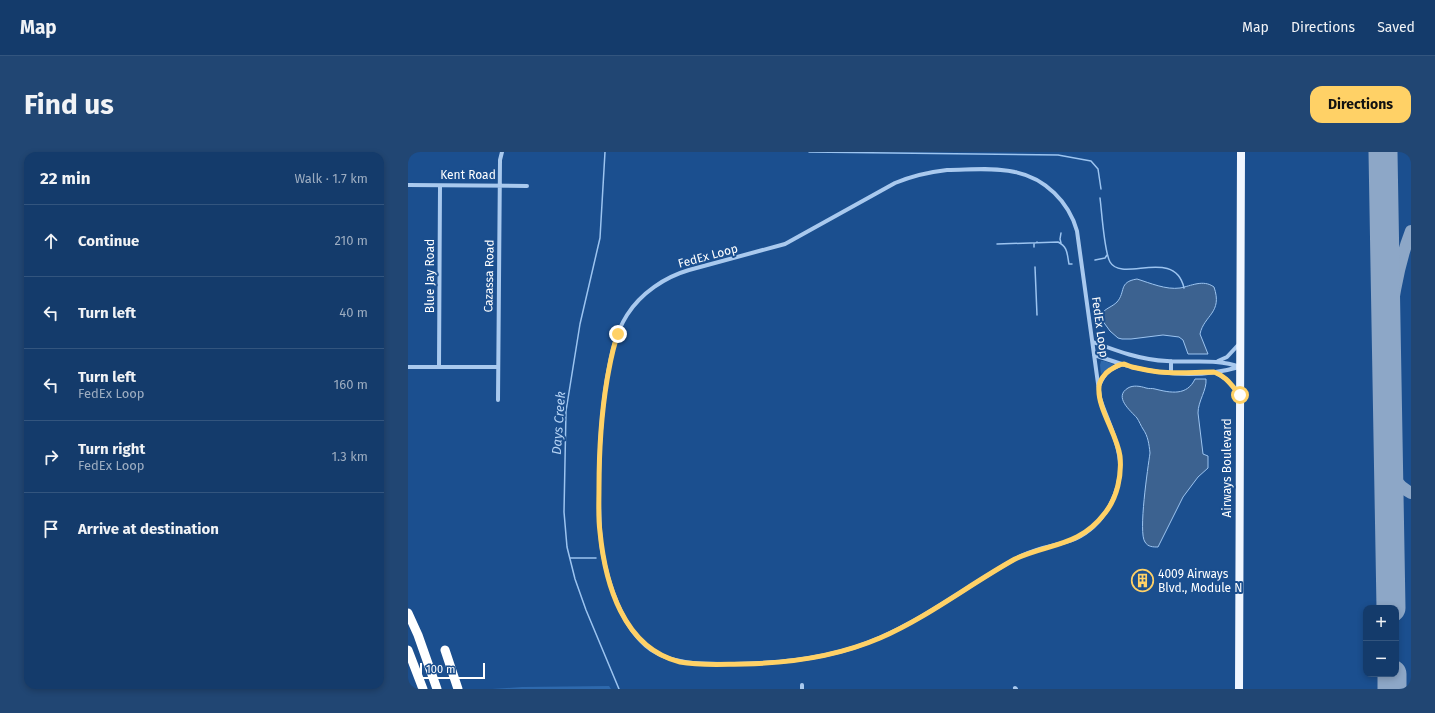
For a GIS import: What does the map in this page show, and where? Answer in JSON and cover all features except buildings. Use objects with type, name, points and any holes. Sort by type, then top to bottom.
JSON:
[{"type":"highway","points":[[408,613],[418,635],[437,689]]},
{"type":"highway","points":[[408,650],[422,689]]},
{"type":"highway","points":[[445,650],[458,689]]},
{"type":"main road","name":"Airways Boulevard","points":[[1239,689],[1241,152]]},
{"type":"street","name":"Cazassa Road","points":[[498,400],[500,186],[502,152]]},
{"type":"street","name":"FedEx Loop","points":[[947,170],[1005,170],[1031,176],[1046,185],[1069,212],[1076,231],[1093,342],[1098,386],[1104,410],[1117,444],[1120,462],[1120,477],[1117,490],[1105,514],[1089,531],[1082,536],[1064,543],[1034,551],[1015,559],[923,615],[891,632],[855,647],[806,659],[767,663],[691,663],[671,659],[656,652],[638,638],[625,619],[609,579],[600,538],[599,464],[601,415],[612,350],[622,324],[630,310],[661,282],[683,272],[785,244],[907,178],[947,170]]},
{"type":"street","name":"Kent Road","points":[[408,185],[528,186]]},
{"type":"street","name":"Blue Jay Road","points":[[439,366],[440,186]]},
{"type":"street","points":[[1093,342],[1141,358],[1171,361],[1218,361],[1240,367]]},
{"type":"street","points":[[1218,361],[1227,357],[1240,342]]},
{"type":"street","points":[[1094,355],[1146,370],[1171,372],[1214,372],[1240,367]]},
{"type":"street","points":[[1171,361],[1171,372]]},
{"type":"street","points":[[1098,386],[1108,371],[1123,364]]},
{"type":"street","points":[[408,367],[498,367]]},
{"type":"street","points":[[1214,372],[1226,378],[1240,395]]},
{"type":"shaded area","points":[[1137,279],[1169,288],[1180,288],[1201,283],[1214,287],[1216,296],[1215,308],[1205,322],[1200,334],[1208,354],[1188,354],[1183,340],[1179,337],[1163,335],[1122,339],[1118,338],[1110,331],[1102,320],[1101,314],[1117,302],[1127,282]]},
{"type":"shaded area","points":[[1101,361],[1113,365],[1101,374],[1100,365]]},
{"type":"shaded area","points":[[1195,379],[1206,379],[1198,413],[1203,454],[1208,456],[1208,468],[1198,477],[1183,497],[1158,547],[1151,546],[1145,542],[1143,536],[1144,499],[1150,453],[1149,443],[1137,418],[1125,404],[1122,396],[1128,388],[1134,386],[1167,392],[1183,391],[1192,384]]},
{"type":"shaded area","points":[[609,686],[611,689],[492,689],[522,687]]},
{"type":"waterway","name":"Days Creek","points":[[605,152],[600,238],[580,324],[566,411],[564,512],[567,547],[575,579],[586,610],[619,689]]},
{"type":"waterway","points":[[809,152],[1058,155],[1091,161],[1098,169],[1101,189]]},
{"type":"waterway","points":[[1100,198],[1105,241],[1110,262],[1116,267],[1125,269],[1160,267],[1170,270],[1179,276],[1184,288]]},
{"type":"waterway","points":[[1061,233],[1061,243]]},
{"type":"waterway","points":[[1034,247],[1034,244],[1037,242]]},
{"type":"waterway","points":[[997,244],[1058,242],[1064,246],[1069,264],[1072,264]]},
{"type":"waterway","points":[[1095,260],[1105,258],[1107,255]]},
{"type":"waterway","points":[[1035,267],[1037,315]]},
{"type":"waterway","points":[[570,558],[596,558]]},
{"type":"taxiway","points":[[1386,358],[1397,278],[1411,231]]},
{"type":"taxiway","points":[[1388,464],[1396,481],[1411,493]]},
{"type":"runway","points":[[1383,152],[1391,605]]},
{"type":"runway","points":[[1392,677],[1392,689]]},
{"type":"place","name":"4009 Airways Blvd., Module N","points":[[1143,581]]},
{"type":"route","points":[[618,334],[612,350],[600,425],[599,518],[603,557],[619,606],[630,628],[649,648],[680,662],[705,664],[789,662],[832,654],[855,647],[880,638],[923,615],[1015,559],[1034,551],[1064,543],[1082,536],[1089,531],[1105,514],[1114,498],[1120,477],[1119,451],[1100,398],[1098,386],[1108,371],[1113,368],[1123,364],[1130,367],[1160,372],[1214,372],[1226,378],[1240,395]]}]
